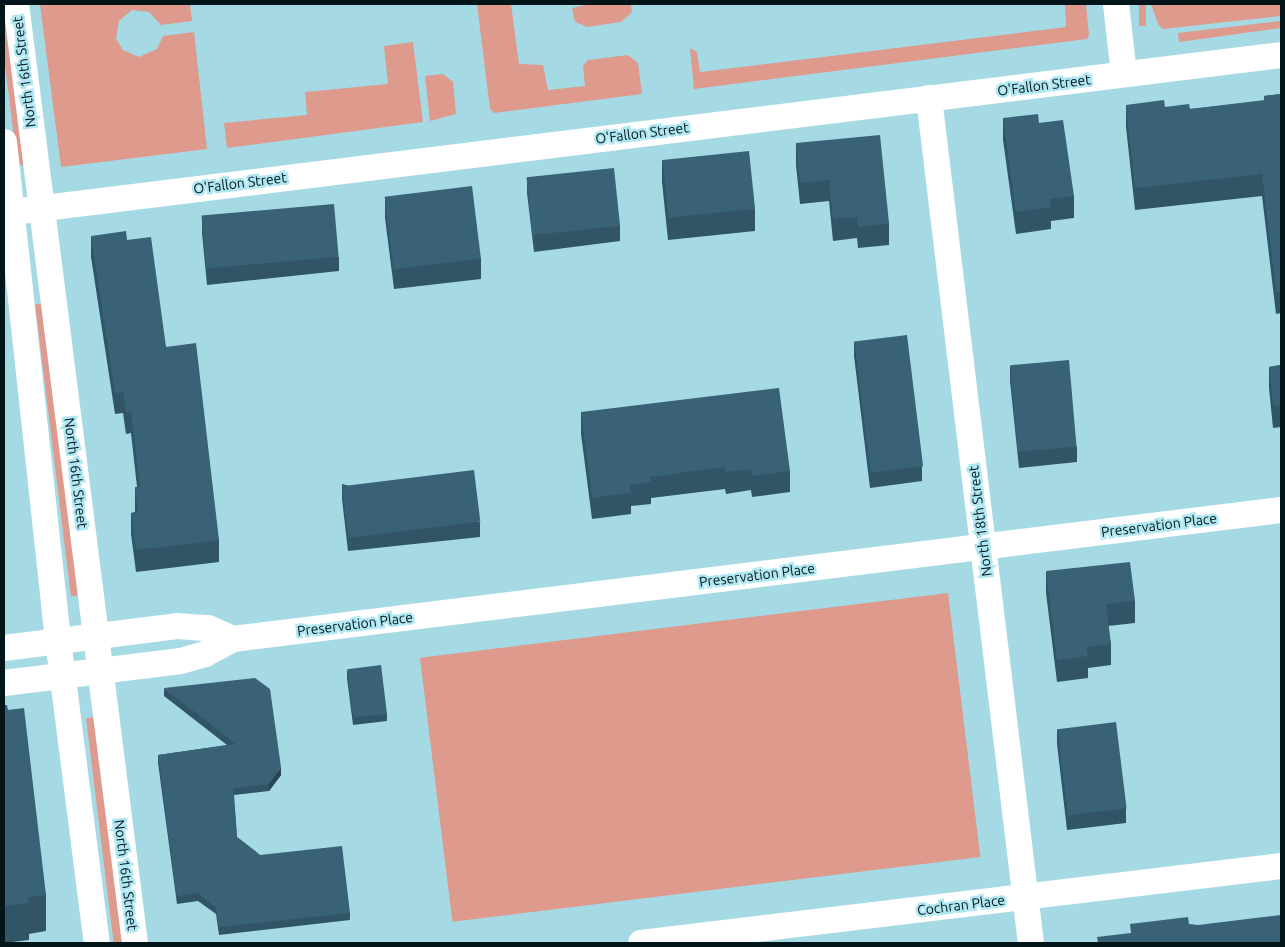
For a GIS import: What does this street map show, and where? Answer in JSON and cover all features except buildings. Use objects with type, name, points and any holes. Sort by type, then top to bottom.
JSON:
[{"type":"street","name":"North 16th Street","points":[[16,4],[135,943]]},
{"type":"street","points":[[1116,4],[1124,74]]},
{"type":"street","name":"O'Fallon Street","points":[[7,212],[1281,56]]},
{"type":"street","name":"North 18th Street","points":[[929,98],[1031,943]]},
{"type":"street","points":[[4,142],[7,212],[58,640],[97,943]]},
{"type":"street","name":"Preservation Place","points":[[4,683],[181,661],[205,654],[232,639],[1281,510]]},
{"type":"street","points":[[4,648],[178,626],[208,628],[232,639]]},
{"type":"street","name":"Cochran Place","points":[[641,943],[1281,866]]},
{"type":"shaded area","points":[[4,4],[26,163],[22,166],[17,162],[4,56]]},
{"type":"shaded area","points":[[40,4],[190,4],[192,21],[161,25],[149,12],[132,10],[119,21],[116,39],[123,50],[139,57],[157,49],[163,36],[194,32],[207,149],[61,167]]},
{"type":"shaded area","points":[[477,4],[511,4],[519,64],[543,65],[548,90],[585,86],[583,66],[588,60],[628,55],[638,63],[642,94],[494,113],[490,109]]},
{"type":"shaded area","points":[[590,4],[631,4],[632,12],[621,22],[587,27],[575,22],[572,8]]},
{"type":"shaded area","points":[[1065,4],[1086,4],[1089,35],[1087,39],[694,89],[690,48],[697,52],[700,72],[1066,27]]},
{"type":"shaded area","points":[[1139,4],[1146,4],[1146,26],[1139,26]]},
{"type":"shaded area","points":[[1151,4],[1281,4],[1281,16],[1163,29],[1158,24]]},
{"type":"shaded area","points":[[1281,21],[1281,28],[1179,42],[1178,33]]},
{"type":"shaded area","points":[[413,42],[423,122],[227,148],[224,123],[307,115],[305,92],[388,84],[384,46]]},
{"type":"shaded area","points":[[443,74],[453,82],[456,114],[430,121],[425,76]]},
{"type":"shaded area","points":[[46,303],[82,595],[71,596],[35,304]]},
{"type":"shaded area","points":[[948,593],[980,857],[452,922],[420,658]]},
{"type":"shaded area","points":[[97,717],[125,943],[114,943],[86,718]]}]
